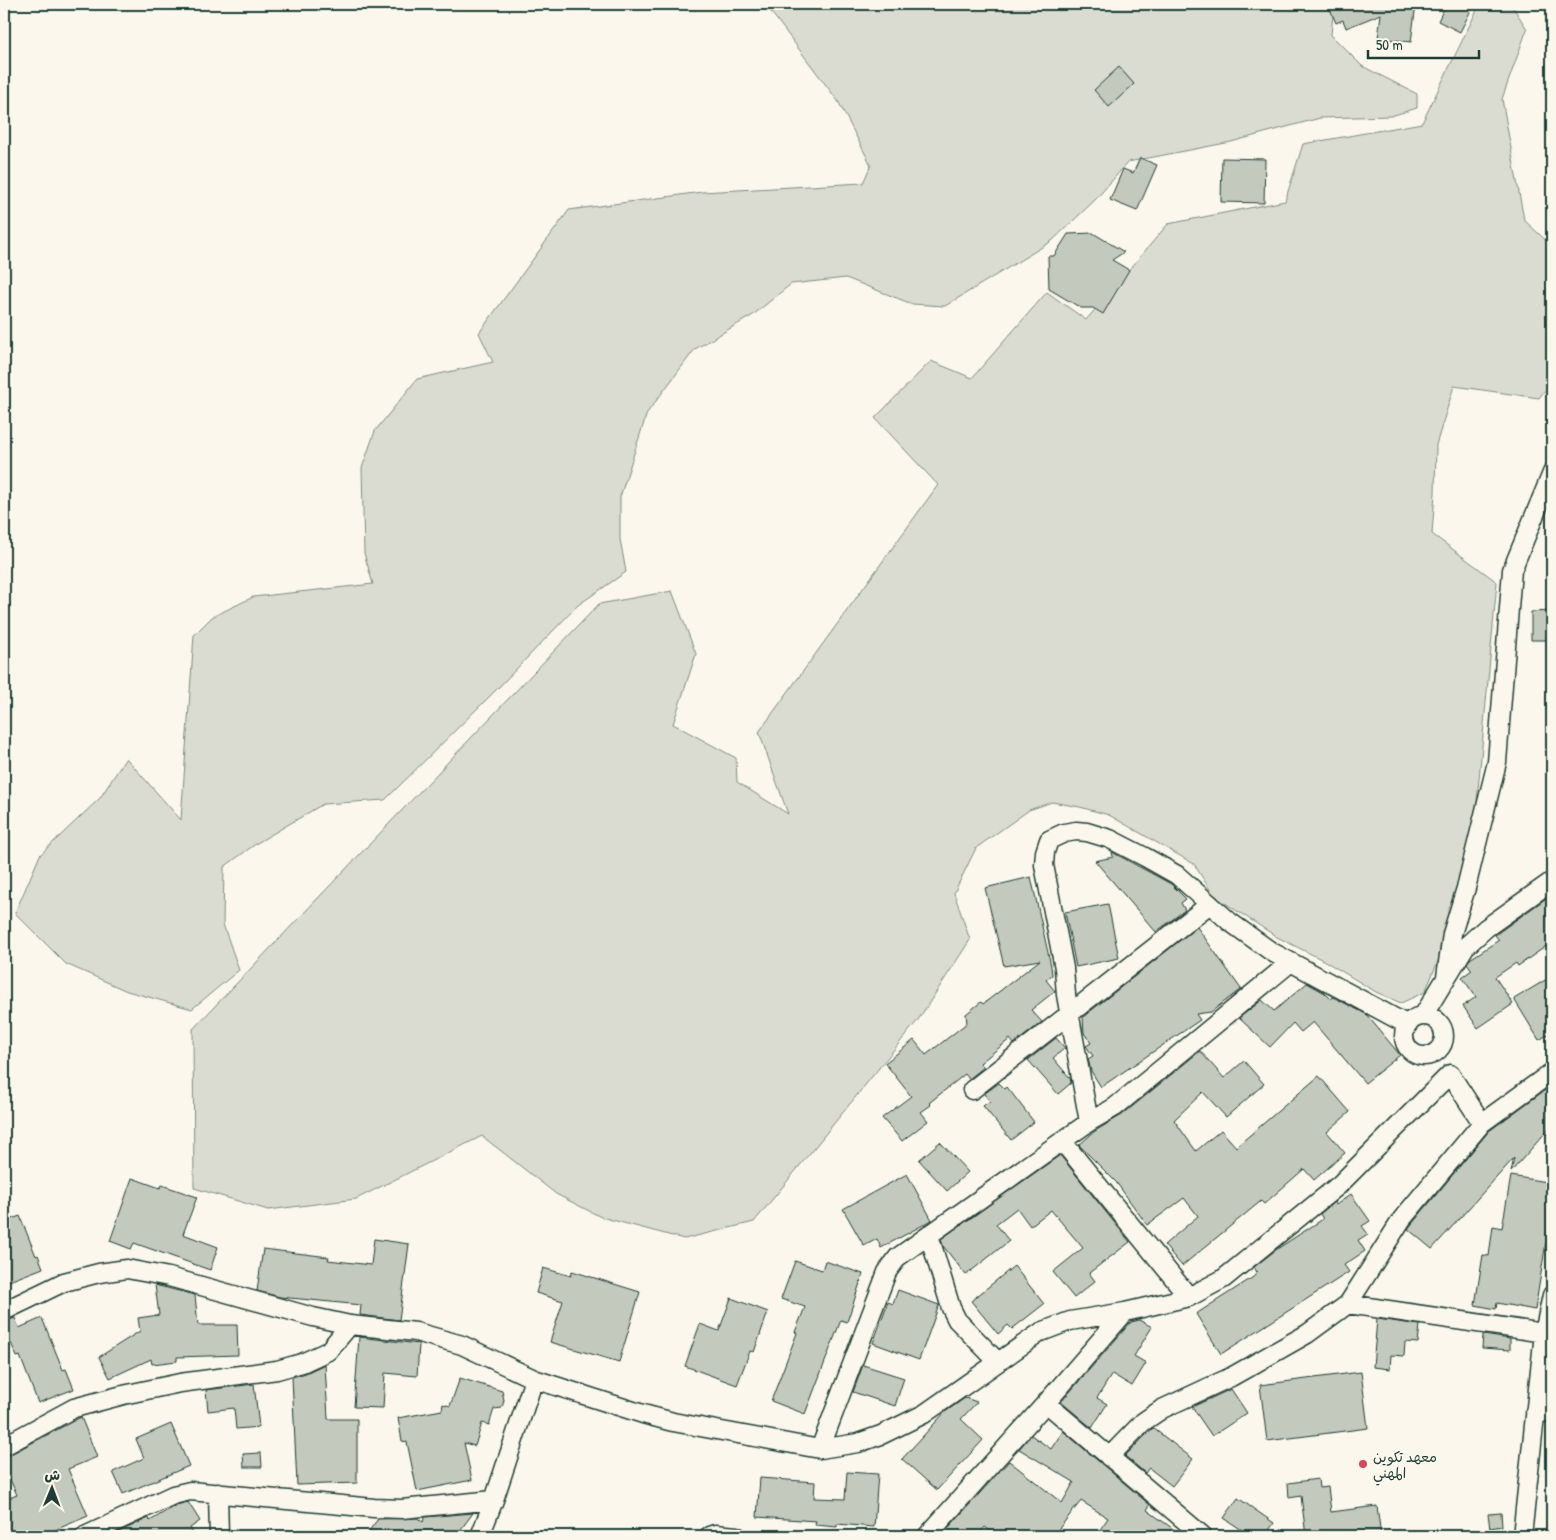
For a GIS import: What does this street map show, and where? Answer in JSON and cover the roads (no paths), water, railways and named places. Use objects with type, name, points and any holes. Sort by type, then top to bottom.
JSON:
[{"type":"street","points":[[1446,977],[1452,934],[1466,888],[1497,762],[1512,570],[1552,473]]},
{"type":"street","points":[[1089,1122],[1066,995],[1064,968],[1044,865],[1045,852],[1050,840],[1064,833],[1087,832],[1110,839],[1177,875],[1230,922],[1272,952],[1408,1025]]},
{"type":"street","points":[[1423,1016],[1465,947],[1486,928],[1552,881]]},
{"type":"street","points":[[972,1090],[1210,904]]},
{"type":"street","points":[[820,1448],[887,1272],[898,1257],[1089,1122],[1115,1107],[1291,962]]},
{"type":"street","points":[[1423,1016],[1435,1019],[1443,1029],[1444,1041],[1437,1052],[1422,1056],[1408,1048],[1405,1033],[1408,1025],[1414,1019],[1423,1016]]},
{"type":"street","points":[[1437,1052],[1482,1123]]},
{"type":"street","points":[[1110,1457],[1143,1422],[1162,1409],[1231,1377],[1290,1344],[1348,1304],[1402,1219],[1482,1123],[1552,1072]]},
{"type":"street","points":[[4,1311],[64,1282],[99,1273],[128,1269],[169,1277],[313,1317],[350,1324],[416,1332],[462,1345],[534,1379],[673,1422],[820,1448],[858,1444],[924,1414],[1041,1332],[1054,1326],[1070,1321],[1125,1312],[1189,1297],[1223,1279],[1339,1185],[1450,1074]]},
{"type":"street","points":[[1062,1141],[1189,1297]]},
{"type":"street","points":[[929,1235],[951,1308],[957,1320],[998,1362]]},
{"type":"street","points":[[1522,1536],[1544,1412],[1544,1333],[1552,1295]]},
{"type":"street","points":[[1348,1304],[1544,1333]]},
{"type":"street","points":[[927,1536],[1125,1312]]},
{"type":"street","points":[[4,1446],[74,1408],[180,1383],[277,1370],[302,1363],[328,1351],[350,1324]]},
{"type":"street","points":[[480,1536],[494,1500],[534,1379]]},
{"type":"street","points":[[1046,1403],[1203,1536]]},
{"type":"street","points":[[85,1536],[173,1495],[190,1491],[402,1509],[494,1500]]},
{"type":"street","points":[[218,1493],[219,1536]]},
{"type":"street","points":[[709,1536],[715,1534],[736,1536]]},
{"type":"place","name":"معهد تكوين المهني","points":[[1363,1464]]}]
